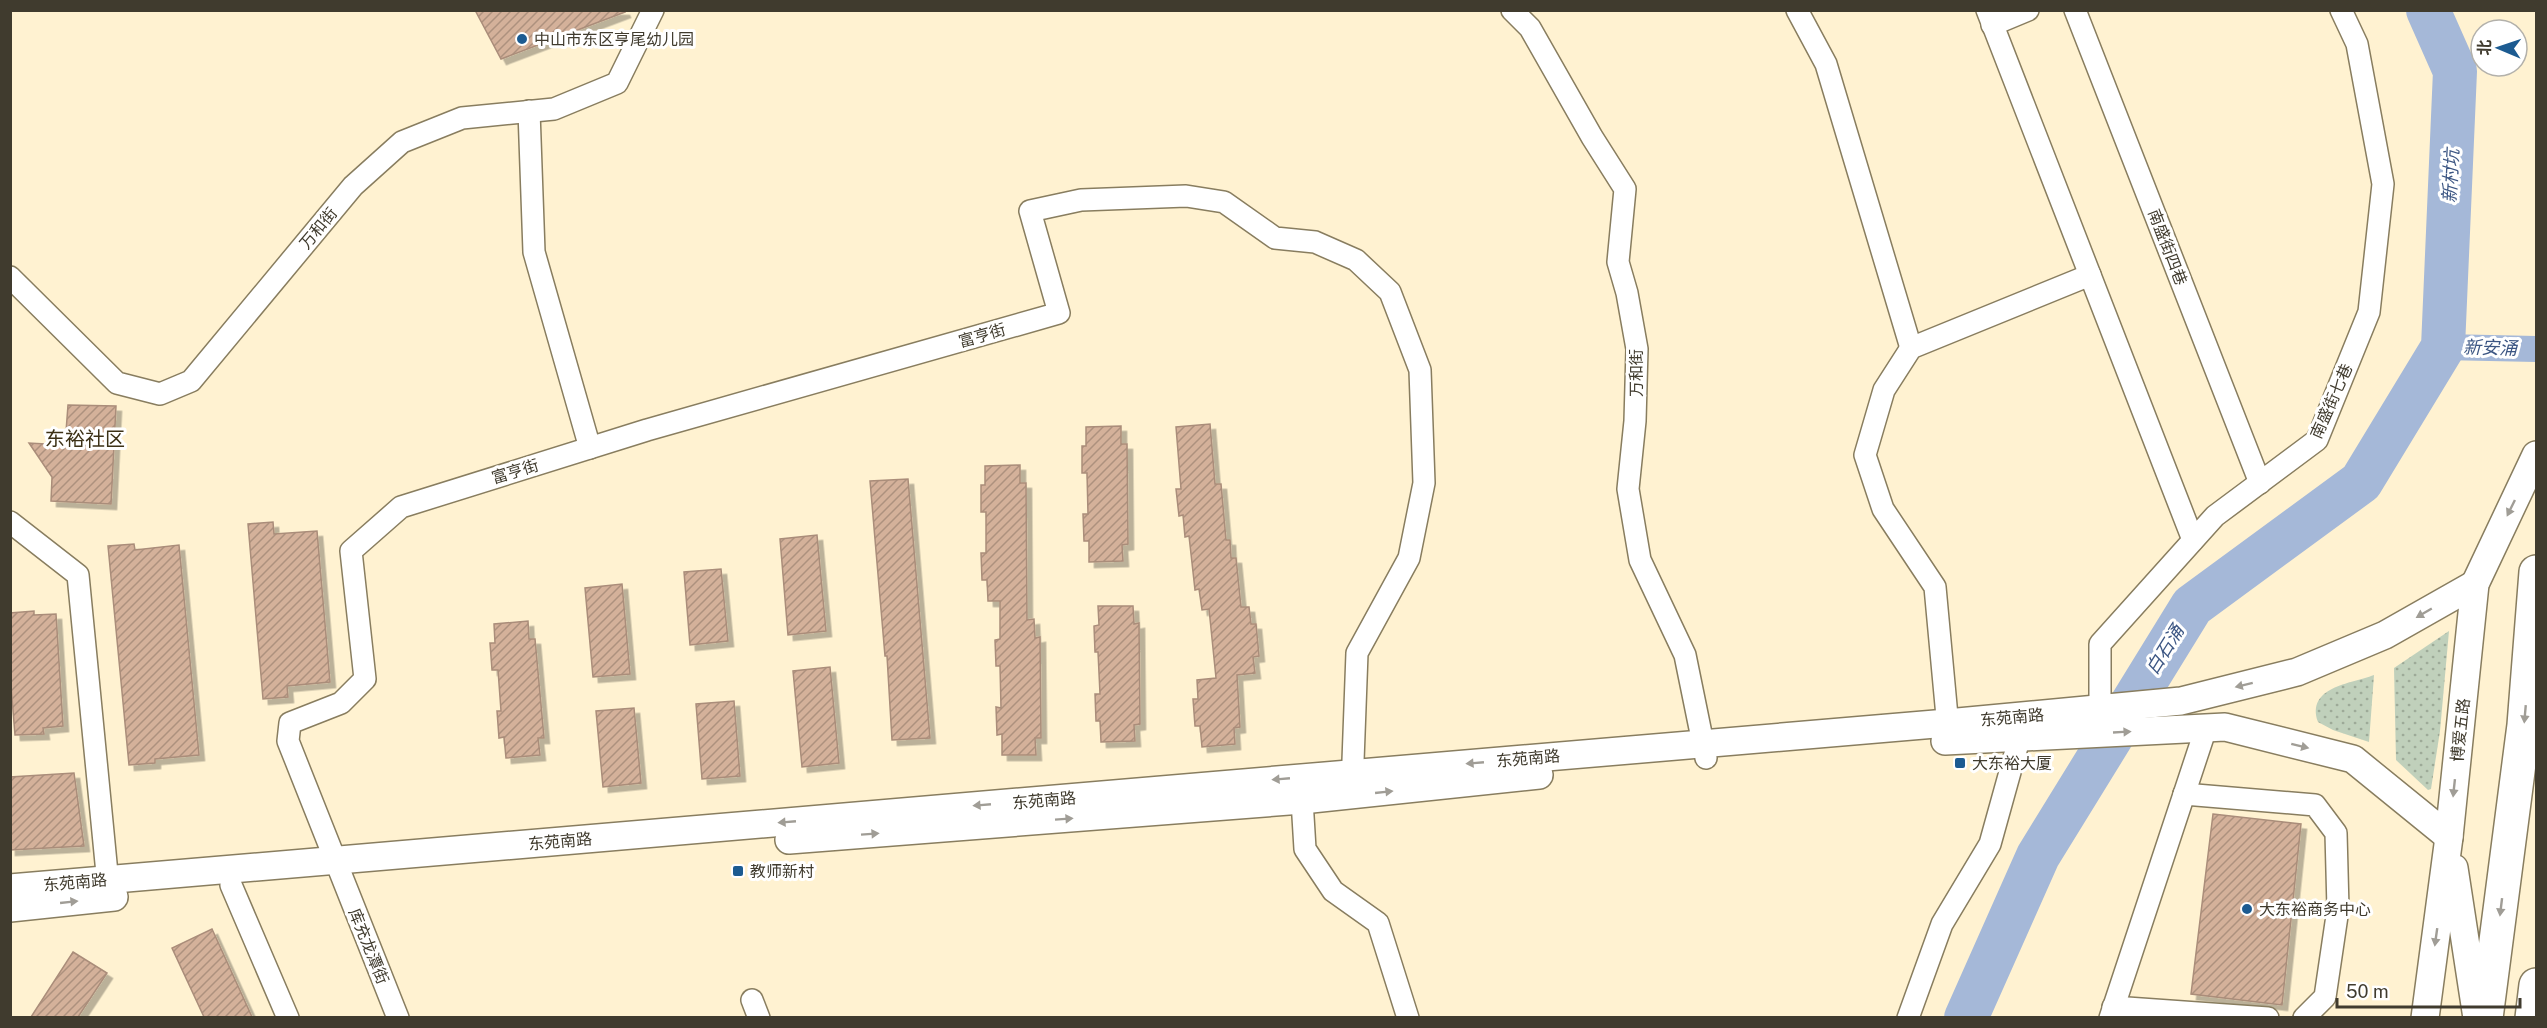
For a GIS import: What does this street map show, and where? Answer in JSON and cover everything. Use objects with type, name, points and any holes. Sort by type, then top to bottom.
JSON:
[{"type":"highway","points":[[2486,1017],[2524,724],[2536,572]]},
{"type":"highway","points":[[2532,1017],[2536,985]]},
{"type":"street","name":"万和街","points":[[10,277],[117,383],[160,394],[191,381],[353,186],[402,142],[462,118],[554,109],[617,83],[653,10]]},
{"type":"street","name":"万和街","points":[[1512,10],[1530,28],[1592,137],[1625,189],[1618,262],[1627,293],[1637,349],[1635,421],[1628,489],[1640,560],[1685,655],[1704,750]]},
{"type":"street","points":[[1797,10],[1826,64],[1911,348]]},
{"type":"street","points":[[2028,10],[1990,18],[2193,540]]},
{"type":"street","name":"南盛街四巷","points":[[2075,10],[2260,483]]},
{"type":"street","name":"南盛街七巷","points":[[2089,710],[2100,644],[2215,516],[2317,440],[2369,312],[2384,184],[2357,44],[2341,10]]},
{"type":"street","points":[[529,111],[534,252],[590,448]]},
{"type":"street","name":"富亨街","points":[[340,875],[288,741],[290,723],[341,703],[365,679],[351,552],[401,507],[590,448],[1059,313],[1030,211],[1081,200],[1186,196],[1224,202],[1275,238],[1316,242],[1356,260],[1389,292],[1420,370],[1424,483],[1409,558],[1357,653],[1352,784]]},
{"type":"street","points":[[1948,732],[1935,587],[1883,509],[1865,455],[1884,390],[1911,348],[2090,275]]},
{"type":"street","name":"博爱五路","points":[[2426,1017],[2450,837],[2475,584],[2536,456]]},
{"type":"street","points":[[10,522],[78,575],[109,898]]},
{"type":"street","name":"东苑南路","points":[[10,888],[1352,784],[1704,750],[1948,732],[2089,710],[2194,698],[2297,672],[2385,635],[2475,584]]},
{"type":"street","points":[[2268,1017],[2111,1012],[2184,794],[2193,729],[2225,727],[2353,759],[2450,837],[2477,1017]]},
{"type":"street","name":"东苑南路","points":[[1948,732],[2020,736],[2193,729]]},
{"type":"street","points":[[1908,1017],[1942,924],[1990,844],[2020,736]]},
{"type":"street","name":"东苑南路","points":[[10,909],[340,875],[1302,800],[1352,784]]},
{"type":"street","points":[[2184,794],[2315,806],[2336,833],[2338,909],[2325,997],[2304,1017]]},
{"type":"street","points":[[1302,800],[1305,849],[1333,891],[1378,923],[1408,1017]]},
{"type":"street","name":"库充龙潭街","points":[[340,875],[393,1016]]},
{"type":"street","points":[[231,885],[288,1017]]},
{"type":"green space","points":[[2449,631],[2440,731],[2431,789],[2428,790],[2396,760],[2394,668]]},
{"type":"green space","points":[[2374,675],[2369,742],[2333,730],[2318,722],[2316,710],[2318,701],[2324,694],[2332,689]]},
{"type":"building","name":"中山市东区亨尾幼儿园","points":[[475,10],[624,10],[625,12],[501,59]]},
{"type":"building","points":[[68,405],[116,406],[111,504],[51,501],[52,477],[29,443],[65,445]]},
{"type":"building","points":[[1210,424],[1215,484],[1221,484],[1226,540],[1230,540],[1231,558],[1236,558],[1241,607],[1249,607],[1251,624],[1256,624],[1259,656],[1253,657],[1255,673],[1237,675],[1240,727],[1234,728],[1235,744],[1202,747],[1200,726],[1195,726],[1193,699],[1198,699],[1197,680],[1216,678],[1209,609],[1202,610],[1199,589],[1195,590],[1189,536],[1185,537],[1183,515],[1179,516],[1176,489],[1181,489],[1176,427]]},
{"type":"building","points":[[1121,426],[1121,444],[1127,444],[1128,544],[1122,545],[1123,561],[1089,562],[1089,541],[1084,541],[1083,514],[1088,514],[1087,473],[1082,473],[1082,446],[1086,446],[1086,427]]},
{"type":"building","points":[[1020,465],[1020,483],[1026,483],[1027,620],[1034,619],[1035,638],[1040,637],[1041,738],[1035,738],[1036,755],[1002,755],[1002,734],[997,735],[996,707],[1001,708],[1000,666],[996,666],[995,640],[1000,639],[1000,601],[988,601],[987,580],[982,580],[981,553],[986,553],[986,512],[981,512],[981,485],[985,485],[985,466]]},
{"type":"building","points":[[908,479],[930,738],[892,740],[887,656],[885,656],[870,481]]},
{"type":"building","points":[[273,522],[274,534],[317,531],[330,682],[287,686],[288,697],[263,699],[248,524]]},
{"type":"building","points":[[817,535],[826,631],[788,635],[780,539]]},
{"type":"building","points":[[134,544],[135,550],[179,545],[199,755],[155,759],[155,763],[129,765],[108,546]]},
{"type":"building","points":[[721,569],[728,641],[690,645],[684,572]]},
{"type":"building","points":[[622,584],[630,674],[593,677],[585,588]]},
{"type":"building","points":[[1098,606],[1133,606],[1134,624],[1139,623],[1140,724],[1134,725],[1135,741],[1101,742],[1100,721],[1096,721],[1095,694],[1100,694],[1094,626],[1099,625]]},
{"type":"building","points":[[34,611],[34,615],[56,614],[63,726],[43,728],[44,734],[15,735],[10,674],[10,613]]},
{"type":"building","points":[[528,621],[529,639],[535,639],[544,738],[538,738],[540,755],[506,758],[504,737],[499,738],[497,711],[501,711],[498,670],[492,670],[490,643],[495,643],[494,624]]},
{"type":"building","points":[[830,667],[839,763],[802,767],[793,671]]},
{"type":"building","points":[[734,701],[740,776],[702,779],[696,704]]},
{"type":"building","points":[[634,708],[641,783],[603,787],[596,711]]},
{"type":"building","points":[[74,773],[84,846],[10,850],[10,777]]},
{"type":"building","name":"大东裕商务中心","points":[[2213,814],[2301,824],[2282,1005],[2191,994]]},
{"type":"building","points":[[212,929],[252,1017],[204,1017],[172,948]]},
{"type":"building","points":[[73,952],[107,973],[78,1017],[31,1017]]},
{"type":"waterway","name":"白石涌","points":[[1966,1018],[2038,856],[2192,606],[2361,482],[2443,347],[2455,71],[2428,10]]},
{"type":"waterway","name":"新安涌","points":[[2443,347],[2536,349]]},
{"type":"place","name":"中山市东区亨尾幼儿园","points":[[522,39]]},
{"type":"place","name":"大东裕大厦","points":[[1960,763]]},
{"type":"place","name":"教师新村","points":[[738,871]]},
{"type":"place","name":"大东裕商务中心","points":[[2247,909]]},
{"type":"district","name":"东裕社区","points":[[85,439]]},
{"type":"water label","name":"新村坑","points":[[2451,176]]}]
